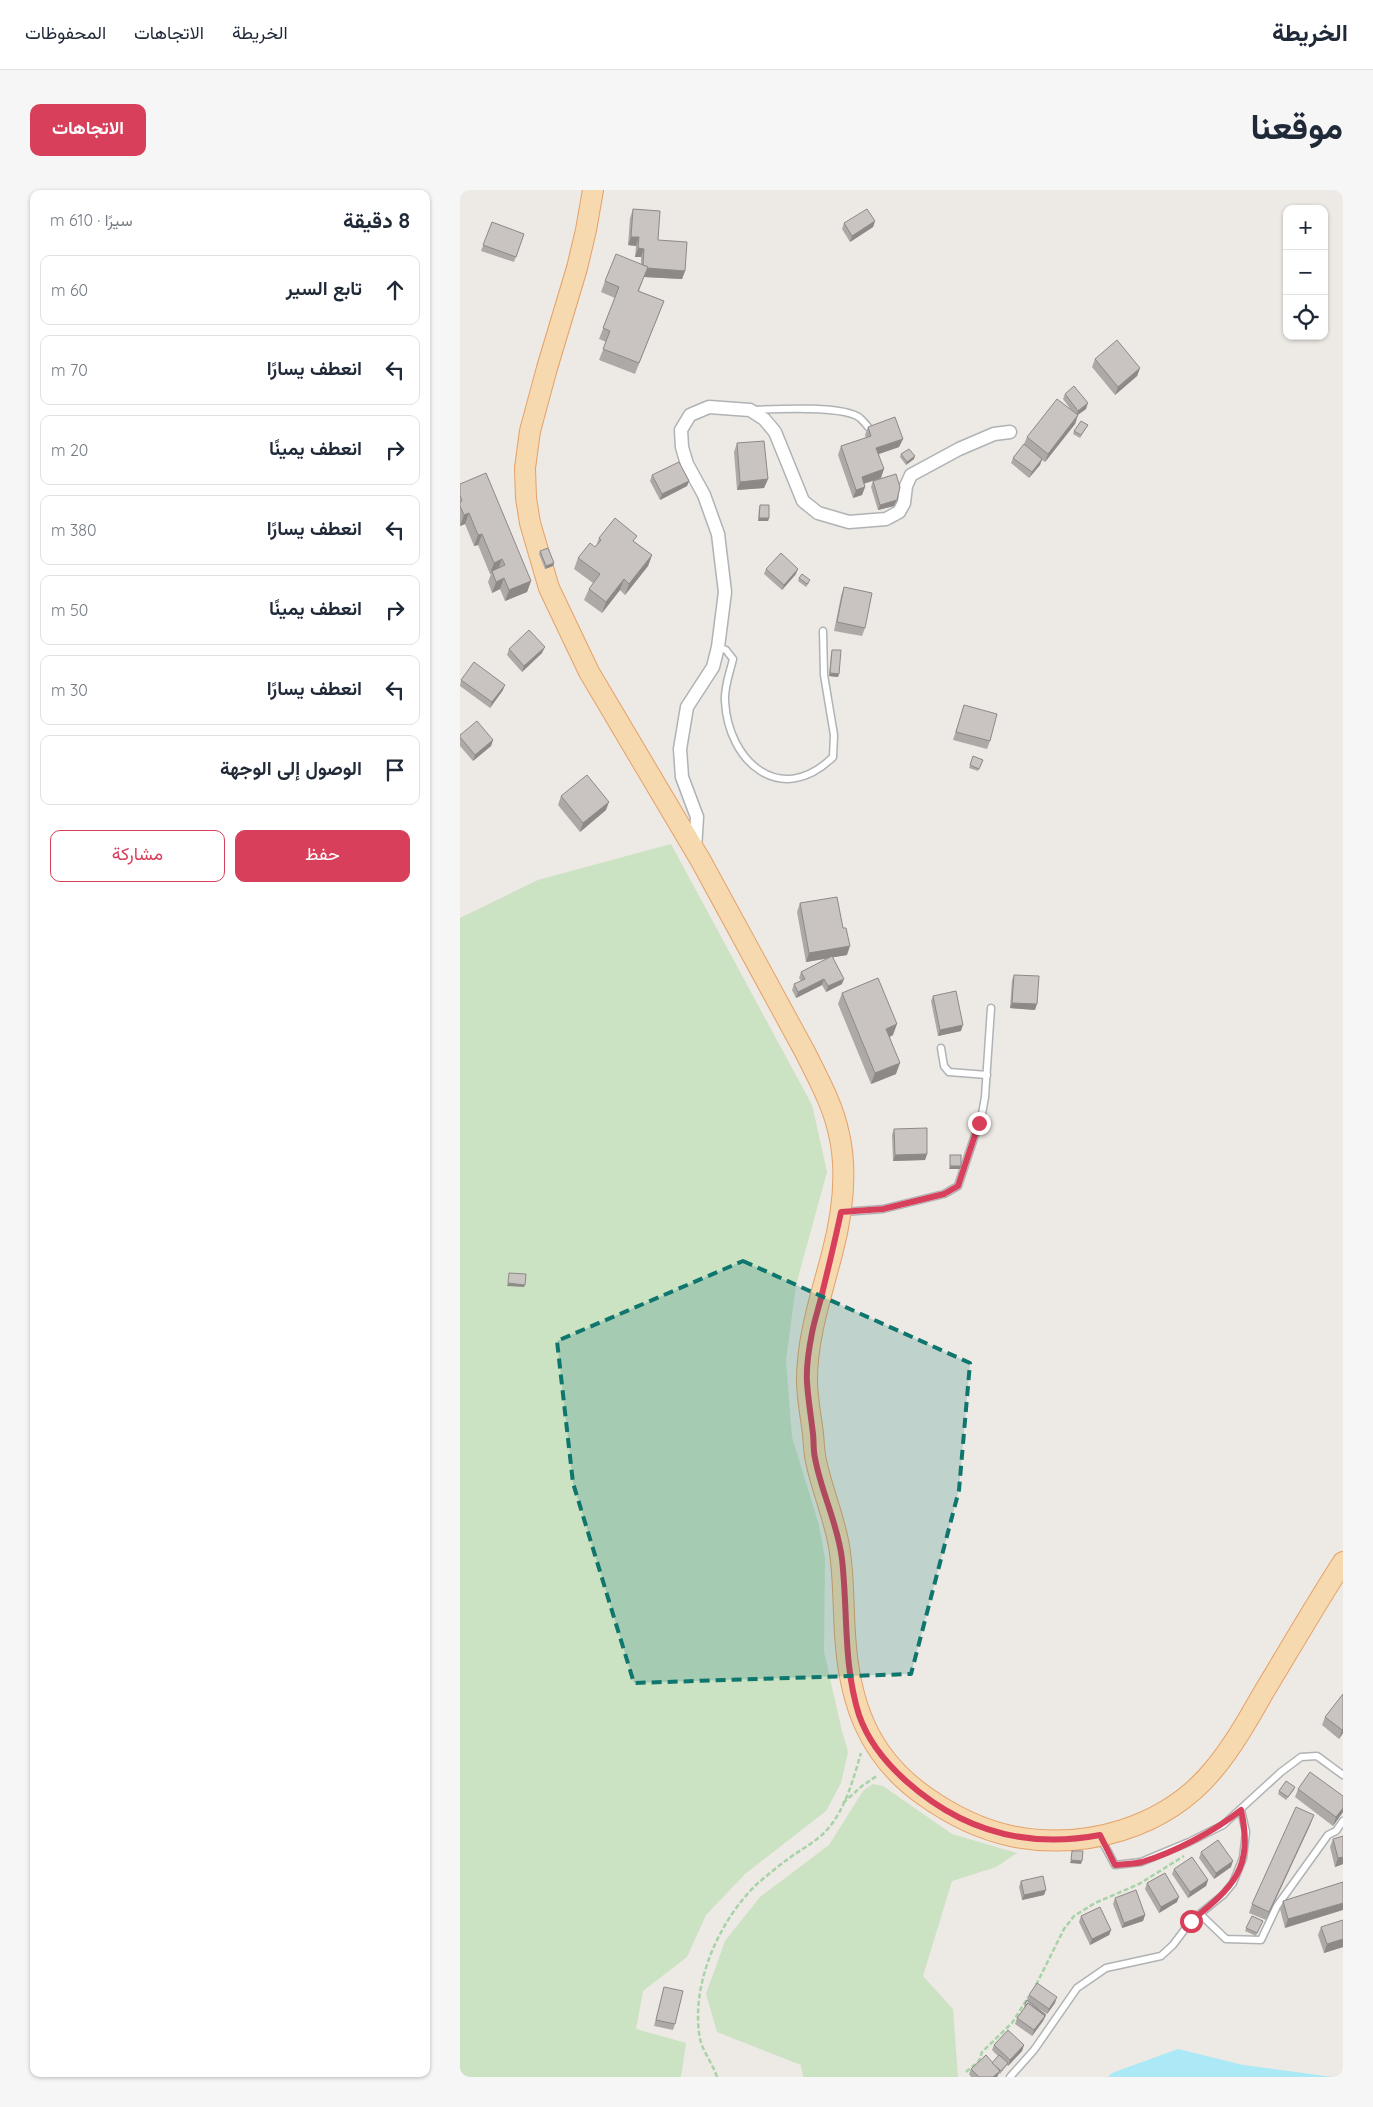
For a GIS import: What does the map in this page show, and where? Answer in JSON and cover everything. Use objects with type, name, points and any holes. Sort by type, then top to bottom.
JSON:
[{"type":"main road","points":[[593,190],[592,203],[576,268],[530,431],[525,468],[530,523],[549,588],[589,672],[695,852],[821,1085],[839,1135],[843,1171],[841,1212],[812,1332],[807,1379],[815,1457],[838,1538],[842,1560],[845,1634],[850,1680],[860,1718],[867,1732],[881,1755],[898,1774],[953,1815],[976,1826],[1027,1839],[1056,1841],[1118,1832],[1150,1820],[1179,1801],[1214,1770],[1255,1708],[1343,1562]]},
{"type":"street","points":[[695,852],[697,817],[682,777],[680,749],[687,706],[713,667],[718,647],[725,592],[718,534],[704,495],[687,464],[682,447],[681,430],[690,415],[709,407],[750,410],[764,419],[775,432],[803,501],[818,513],[849,522],[886,519],[892,516],[899,512],[904,503],[906,486],[911,475],[959,449],[994,434],[1010,432]]},
{"type":"lane","points":[[750,410],[788,408],[842,412],[860,418],[868,427]]},
{"type":"lane","points":[[718,647],[726,650],[734,659],[725,699],[728,721],[735,743],[751,764],[766,776],[789,779],[822,768],[833,757],[834,735],[824,675],[823,631]]},
{"type":"lane","points":[[841,1212],[883,1209],[954,1190],[960,1181],[982,1114],[987,1075],[991,1008]]},
{"type":"lane","points":[[941,1048],[944,1066],[949,1072],[987,1075]]},
{"type":"lane","points":[[1100,1835],[1115,1865],[1141,1862],[1190,1842],[1223,1825],[1281,1772],[1301,1757],[1317,1756],[1343,1775]]},
{"type":"lane","points":[[1010,2077],[1034,2050],[1077,1988],[1106,1968],[1161,1956],[1173,1945],[1191,1921],[1223,1895],[1233,1883],[1243,1858],[1246,1832],[1241,1810]]},
{"type":"lane","points":[[1200,1914],[1226,1939],[1261,1940],[1278,1906],[1328,1835],[1336,1831],[1343,1821]]},
{"type":"path","points":[[717,2077],[700,2040],[698,2014],[703,1980],[712,1951],[740,1902],[788,1858],[812,1843],[826,1831],[836,1817],[857,1771],[867,1732]]},
{"type":"path","points":[[842,1804],[878,1776],[882,1774],[898,1774]]},
{"type":"path","points":[[966,2072],[979,2061],[982,2052],[1012,2023],[1039,1981],[1064,1929],[1074,1916],[1095,1903],[1139,1884],[1189,1853]]},
{"type":"highlighted area","points":[[743,1261],[970,1363],[959,1490],[911,1674],[634,1683],[573,1483],[557,1341]]},
{"type":"green space","points":[[671,844],[812,1105],[827,1172],[796,1285],[786,1360],[792,1437],[819,1525],[825,1559],[824,1652],[848,1752],[841,1783],[826,1811],[745,1874],[706,1915],[687,1957],[643,1991],[636,2029],[686,2043],[681,2077],[460,2077],[460,918],[538,880]]},
{"type":"green space","points":[[873,1784],[883,1786],[952,1834],[1017,1853],[996,1867],[952,1881],[923,1976],[953,2009],[958,2077],[803,2077],[801,2065],[717,2032],[706,1994],[725,1941],[760,1897],[829,1845],[863,1791]]},
{"type":"water","points":[[1178,2049],[1243,2065],[1333,2077],[1108,2077],[1112,2073]]},
{"type":"building","points":[[633,209],[660,211],[658,240],[687,242],[685,271],[647,268],[643,265],[644,249],[638,248],[639,237],[631,237]]},
{"type":"building","points":[[867,209],[875,221],[852,236],[844,223]]},
{"type":"building","points":[[492,222],[524,234],[516,257],[483,245]]},
{"type":"building","points":[[616,254],[648,267],[638,291],[664,301],[639,363],[603,349],[610,331],[603,328],[619,287],[605,281]]},
{"type":"building","points":[[1117,340],[1140,368],[1118,387],[1095,359]]},
{"type":"building","points":[[1074,386],[1088,403],[1078,411],[1065,394]]},
{"type":"building","points":[[1057,399],[1078,415],[1048,454],[1027,437]]},
{"type":"building","points":[[895,417],[903,439],[876,448],[884,469],[862,477],[865,487],[856,490],[841,446],[871,436],[868,427]]},
{"type":"building","points":[[1081,421],[1088,425],[1081,435],[1074,431]]},
{"type":"building","points":[[764,441],[768,479],[740,482],[737,443]]},
{"type":"building","points":[[1024,444],[1042,459],[1032,472],[1013,458]]},
{"type":"building","points":[[909,449],[915,456],[907,462],[901,454]]},
{"type":"building","points":[[679,462],[689,481],[662,494],[652,475]]},
{"type":"building","points":[[486,473],[531,581],[509,590],[504,578],[496,582],[492,571],[505,565],[502,559],[494,563],[482,534],[478,535],[469,513],[464,515],[460,506],[462,501],[460,484]]},
{"type":"building","points":[[896,474],[900,487],[897,500],[880,505],[873,481]]},
{"type":"building","points":[[760,505],[769,505],[769,518],[759,518]]},
{"type":"building","points":[[615,518],[637,536],[633,541],[652,555],[629,584],[624,579],[606,602],[589,589],[600,574],[578,558],[590,543],[595,547],[601,540],[599,538]]},
{"type":"building","points":[[548,548],[554,563],[546,566],[540,551]]},
{"type":"building","points":[[781,553],[798,569],[784,585],[766,569]]},
{"type":"building","points":[[802,574],[810,580],[807,584],[799,578]]},
{"type":"building","points":[[844,587],[872,593],[865,628],[837,622]]},
{"type":"building","points":[[529,630],[545,647],[524,666],[509,649]]},
{"type":"building","points":[[832,650],[841,650],[839,674],[830,673]]},
{"type":"building","points":[[474,662],[505,685],[492,702],[461,680]]},
{"type":"building","points":[[964,705],[997,714],[990,741],[956,732]]},
{"type":"building","points":[[477,721],[493,740],[475,755],[460,735]]},
{"type":"building","points":[[973,756],[983,760],[979,769],[970,765]]},
{"type":"building","points":[[587,775],[609,802],[583,823],[561,796]]},
{"type":"building","points":[[837,897],[843,928],[846,928],[850,946],[809,953],[800,903]]},
{"type":"building","points":[[832,956],[844,979],[828,986],[824,979],[798,992],[794,984],[805,979],[801,972]]},
{"type":"building","points":[[1014,975],[1039,976],[1037,1004],[1012,1003]]},
{"type":"building","points":[[878,978],[897,1024],[886,1029],[900,1063],[875,1073],[842,993]]},
{"type":"building","points":[[956,991],[963,1025],[940,1030],[933,996]]},
{"type":"building","points":[[927,1128],[927,1154],[895,1155],[894,1129]]},
{"type":"building","points":[[950,1155],[961,1155],[961,1166],[950,1166]]},
{"type":"building","points":[[509,1273],[526,1274],[525,1285],[508,1283]]},
{"type":"building","points":[[1343,1694],[1343,1729],[1342,1730],[1325,1717]]},
{"type":"building","points":[[1310,1772],[1343,1796],[1343,1808],[1336,1817],[1298,1789]]},
{"type":"building","points":[[1286,1781],[1295,1787],[1288,1797],[1279,1791]]},
{"type":"building","points":[[1296,1807],[1314,1815],[1269,1912],[1252,1904]]},
{"type":"building","points":[[1343,1836],[1343,1857],[1338,1858],[1333,1839]]},
{"type":"building","points":[[1218,1840],[1233,1861],[1216,1873],[1201,1852]]},
{"type":"building","points":[[1072,1851],[1083,1851],[1082,1861],[1071,1860]]},
{"type":"building","points":[[1192,1857],[1208,1880],[1190,1892],[1174,1869]]},
{"type":"building","points":[[1165,1873],[1179,1897],[1161,1907],[1147,1883]]},
{"type":"building","points":[[1043,1876],[1046,1890],[1024,1895],[1021,1881]]},
{"type":"building","points":[[1343,1882],[1343,1903],[1288,1919],[1283,1901]]},
{"type":"building","points":[[1136,1890],[1145,1915],[1124,1923],[1115,1898]]},
{"type":"building","points":[[1100,1907],[1111,1930],[1092,1939],[1081,1916]]},
{"type":"building","points":[[1252,1916],[1263,1921],[1257,1933],[1246,1928]]},
{"type":"building","points":[[1343,1920],[1343,1939],[1327,1944],[1321,1927]]},
{"type":"building","points":[[1037,1983],[1057,1997],[1049,2009],[1029,1995]]},
{"type":"building","points":[[664,1987],[683,1991],[675,2024],[656,2020]]},
{"type":"building","points":[[1027,2000],[1046,2015],[1028,2003],[1027,2005],[1025,2003]]},
{"type":"building","points":[[1028,2003],[1045,2016],[1034,2030],[1017,2018]]},
{"type":"building","points":[[1008,2030],[1024,2045],[1010,2060],[994,2045]]},
{"type":"building","points":[[986,2055],[1000,2071],[993,2077],[979,2077],[971,2069]]},
{"type":"building","points":[[999,2055],[1008,2063],[1001,2071],[992,2063]]},
{"type":"route","points":[[979,1123],[960,1181],[954,1190],[883,1209],[841,1212],[812,1332],[807,1379],[815,1457],[838,1538],[842,1560],[847,1655],[850,1680],[860,1718],[881,1755],[898,1774],[953,1815],[976,1826],[1027,1839],[1056,1841],[1100,1835],[1115,1865],[1141,1862],[1190,1842],[1223,1825],[1241,1810],[1246,1832],[1243,1858],[1233,1883],[1223,1895],[1191,1921]]}]
